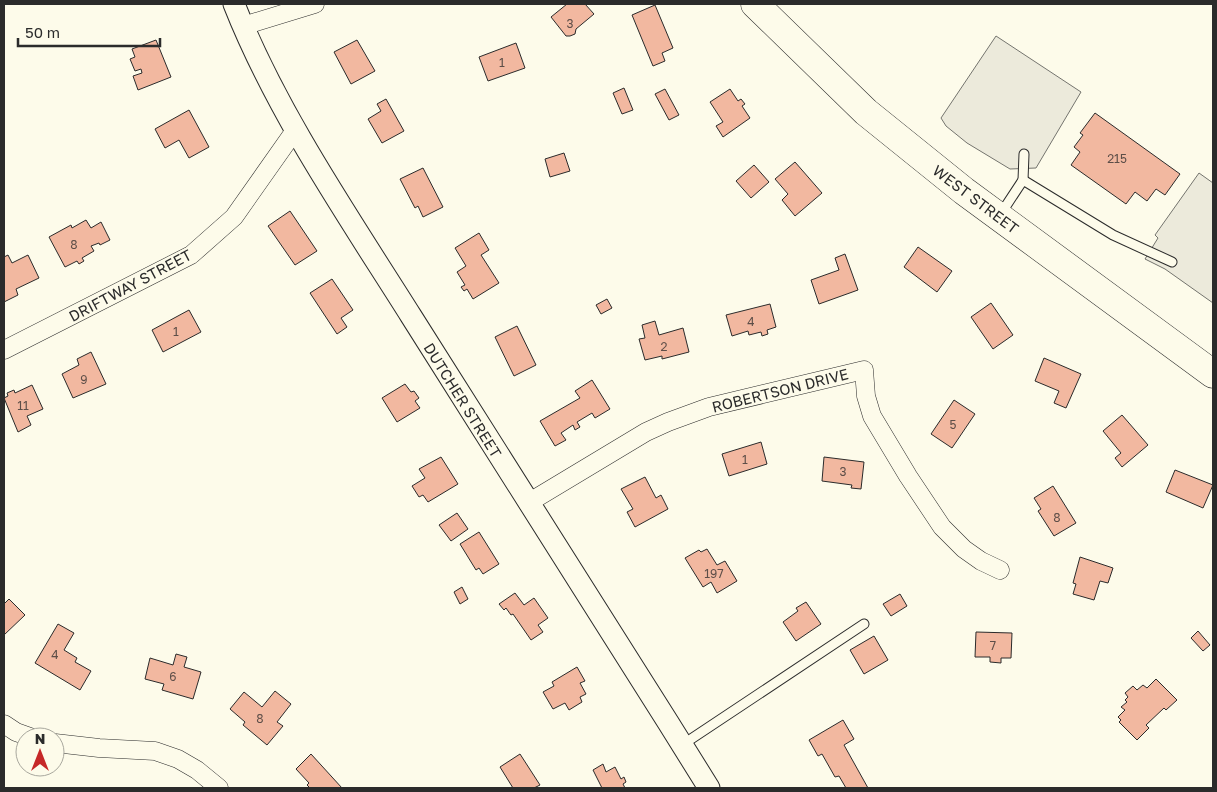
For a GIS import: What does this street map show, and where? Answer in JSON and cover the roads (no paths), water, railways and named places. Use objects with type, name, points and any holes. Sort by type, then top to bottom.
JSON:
[{"type":"main road","name":"WEST STREET","points":[[755,4],[866,112],[964,191],[1213,374]]},
{"type":"street","name":"DUTCHER STREET","points":[[234,4],[264,72],[359,234],[709,788]]},
{"type":"street","points":[[243,26],[315,4]]},
{"type":"street","name":"DRIFTWAY STREET","points":[[4,350],[191,255],[234,217],[296,129]]},
{"type":"street","name":"ROBERTSON DRIVE","points":[[528,503],[646,432],[668,422],[709,407],[864,370],[866,396],[872,416],[913,484],[942,527],[964,549],[981,561],[1000,570]]},
{"type":"street","points":[[4,724],[15,731]]},
{"type":"street","points":[[65,744],[155,751],[178,759],[197,770],[219,788]]},
{"type":"lane","points":[[999,217],[1023,180],[1024,154]]},
{"type":"lane","points":[[1023,180],[1112,235],[1172,262]]},
{"type":"lane","points":[[682,745],[864,624]]}]
